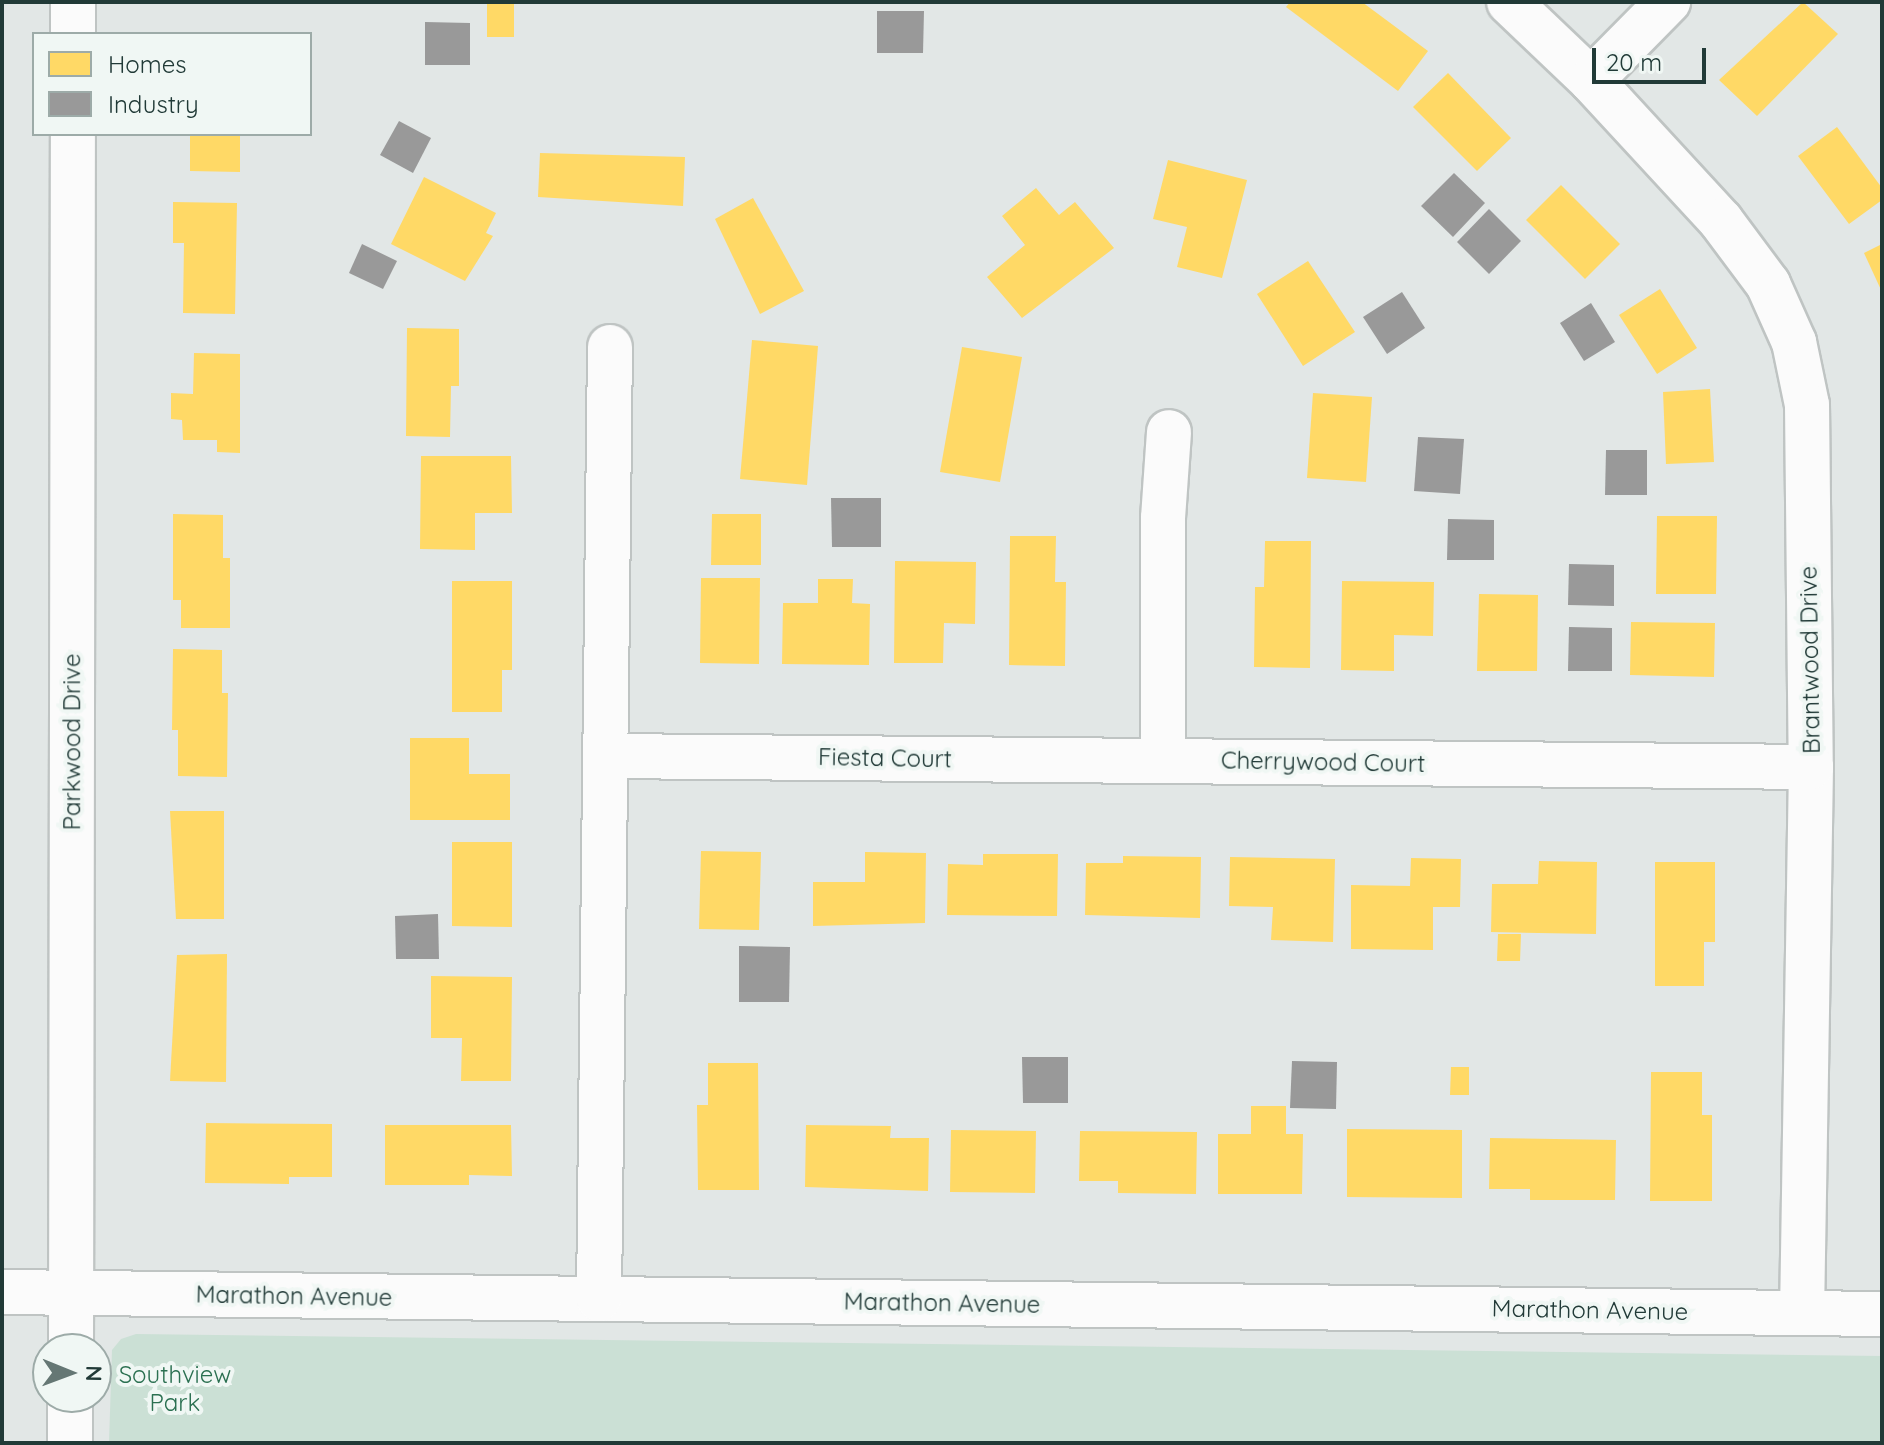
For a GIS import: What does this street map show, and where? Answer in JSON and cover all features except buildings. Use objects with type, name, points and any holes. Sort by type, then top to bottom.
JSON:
[{"type":"street","points":[[73,2],[73,32]]},
{"type":"street","name":"Brantwood Drive","points":[[1509,2],[1591,80],[1750,257],[1794,342],[1807,405],[1811,767],[1802,1313]]},
{"type":"street","points":[[1591,80],[1668,2]]},
{"type":"street","name":"Parkwood Drive","points":[[71,1333],[73,136]]},
{"type":"street","points":[[599,1299],[610,347]]},
{"type":"street","points":[[1163,761],[1163,518],[1169,432]]},
{"type":"street","name":"Fiesta Court","points":[[606,756],[1163,761]]},
{"type":"street","name":"Cherrywood Court","points":[[1163,761],[1811,767]]},
{"type":"street","name":"Marathon Avenue","points":[[2,1292],[1882,1314]]},
{"type":"street","points":[[70,1413],[70,1443]]},
{"type":"green space","name":"Southview Park","points":[[136,1334],[1882,1356],[1882,1443],[109,1443],[112,1350],[121,1339]]}]
